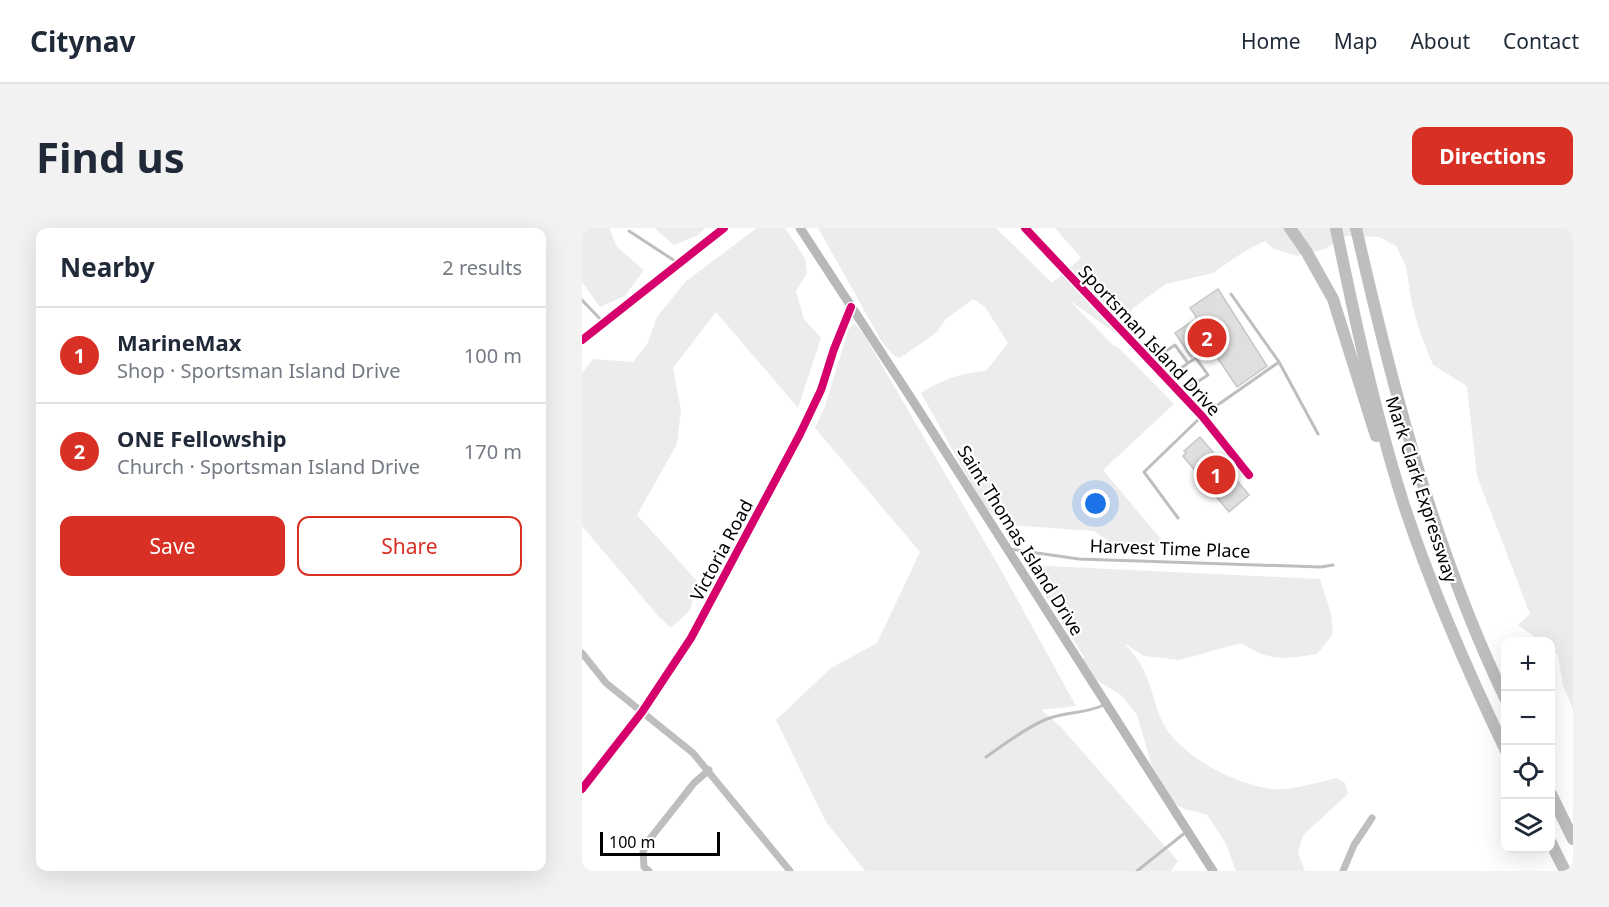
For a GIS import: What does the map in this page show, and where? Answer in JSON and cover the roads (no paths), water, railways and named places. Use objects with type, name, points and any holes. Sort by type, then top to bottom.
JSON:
[{"type":"highway","points":[[1290,228],[1333,300],[1377,439],[1404,504]]},
{"type":"highway","name":"Mark Clark Expressway","points":[[1336,228],[1384,439],[1404,504],[1445,616],[1466,667],[1503,745]]},
{"type":"highway","name":"Mark Clark Expressway","points":[[1358,228],[1365,270],[1396,392],[1464,604],[1502,691]]},
{"type":"highway","points":[[1553,799],[1573,839]]},
{"type":"highway","points":[[1555,851],[1565,871]]},
{"type":"main road","name":"Saint Thomas Island Drive","points":[[800,228],[1212,871]]},
{"type":"street","points":[[582,340],[724,228]]},
{"type":"street","name":"Sportsman Island Drive","points":[[1025,228],[1202,416],[1249,475]]},
{"type":"street","name":"Victoria Road","points":[[582,789],[642,712],[691,638],[800,434],[821,390],[851,307]]},
{"type":"street","points":[[582,653],[606,683],[693,753],[790,871]]},
{"type":"street","points":[[649,871],[644,867],[643,852],[649,840],[694,783],[709,770]]},
{"type":"street","points":[[1342,871],[1354,845],[1372,818]]},
{"type":"lane","points":[[629,231],[680,264]]},
{"type":"lane","points":[[1231,294],[1279,362],[1317,434]]},
{"type":"lane","points":[[582,300],[603,322]]},
{"type":"lane","points":[[1151,362],[1175,345],[1188,363]]},
{"type":"lane","points":[[1166,378],[1196,358],[1208,375],[1181,393]]},
{"type":"lane","points":[[1178,518],[1144,472],[1202,416],[1279,362]]},
{"type":"lane","name":"Harvest Time Place","points":[[1007,549],[1079,559],[1321,567],[1333,565]]},
{"type":"lane","points":[[986,757],[1047,718],[1091,711],[1106,704]]},
{"type":"lane","points":[[1137,871],[1187,831]]},
{"type":"place","name":"ONE Fellowship","points":[[1207,338]]},
{"type":"place","name":"MarineMax","points":[[1216,475]]}]
